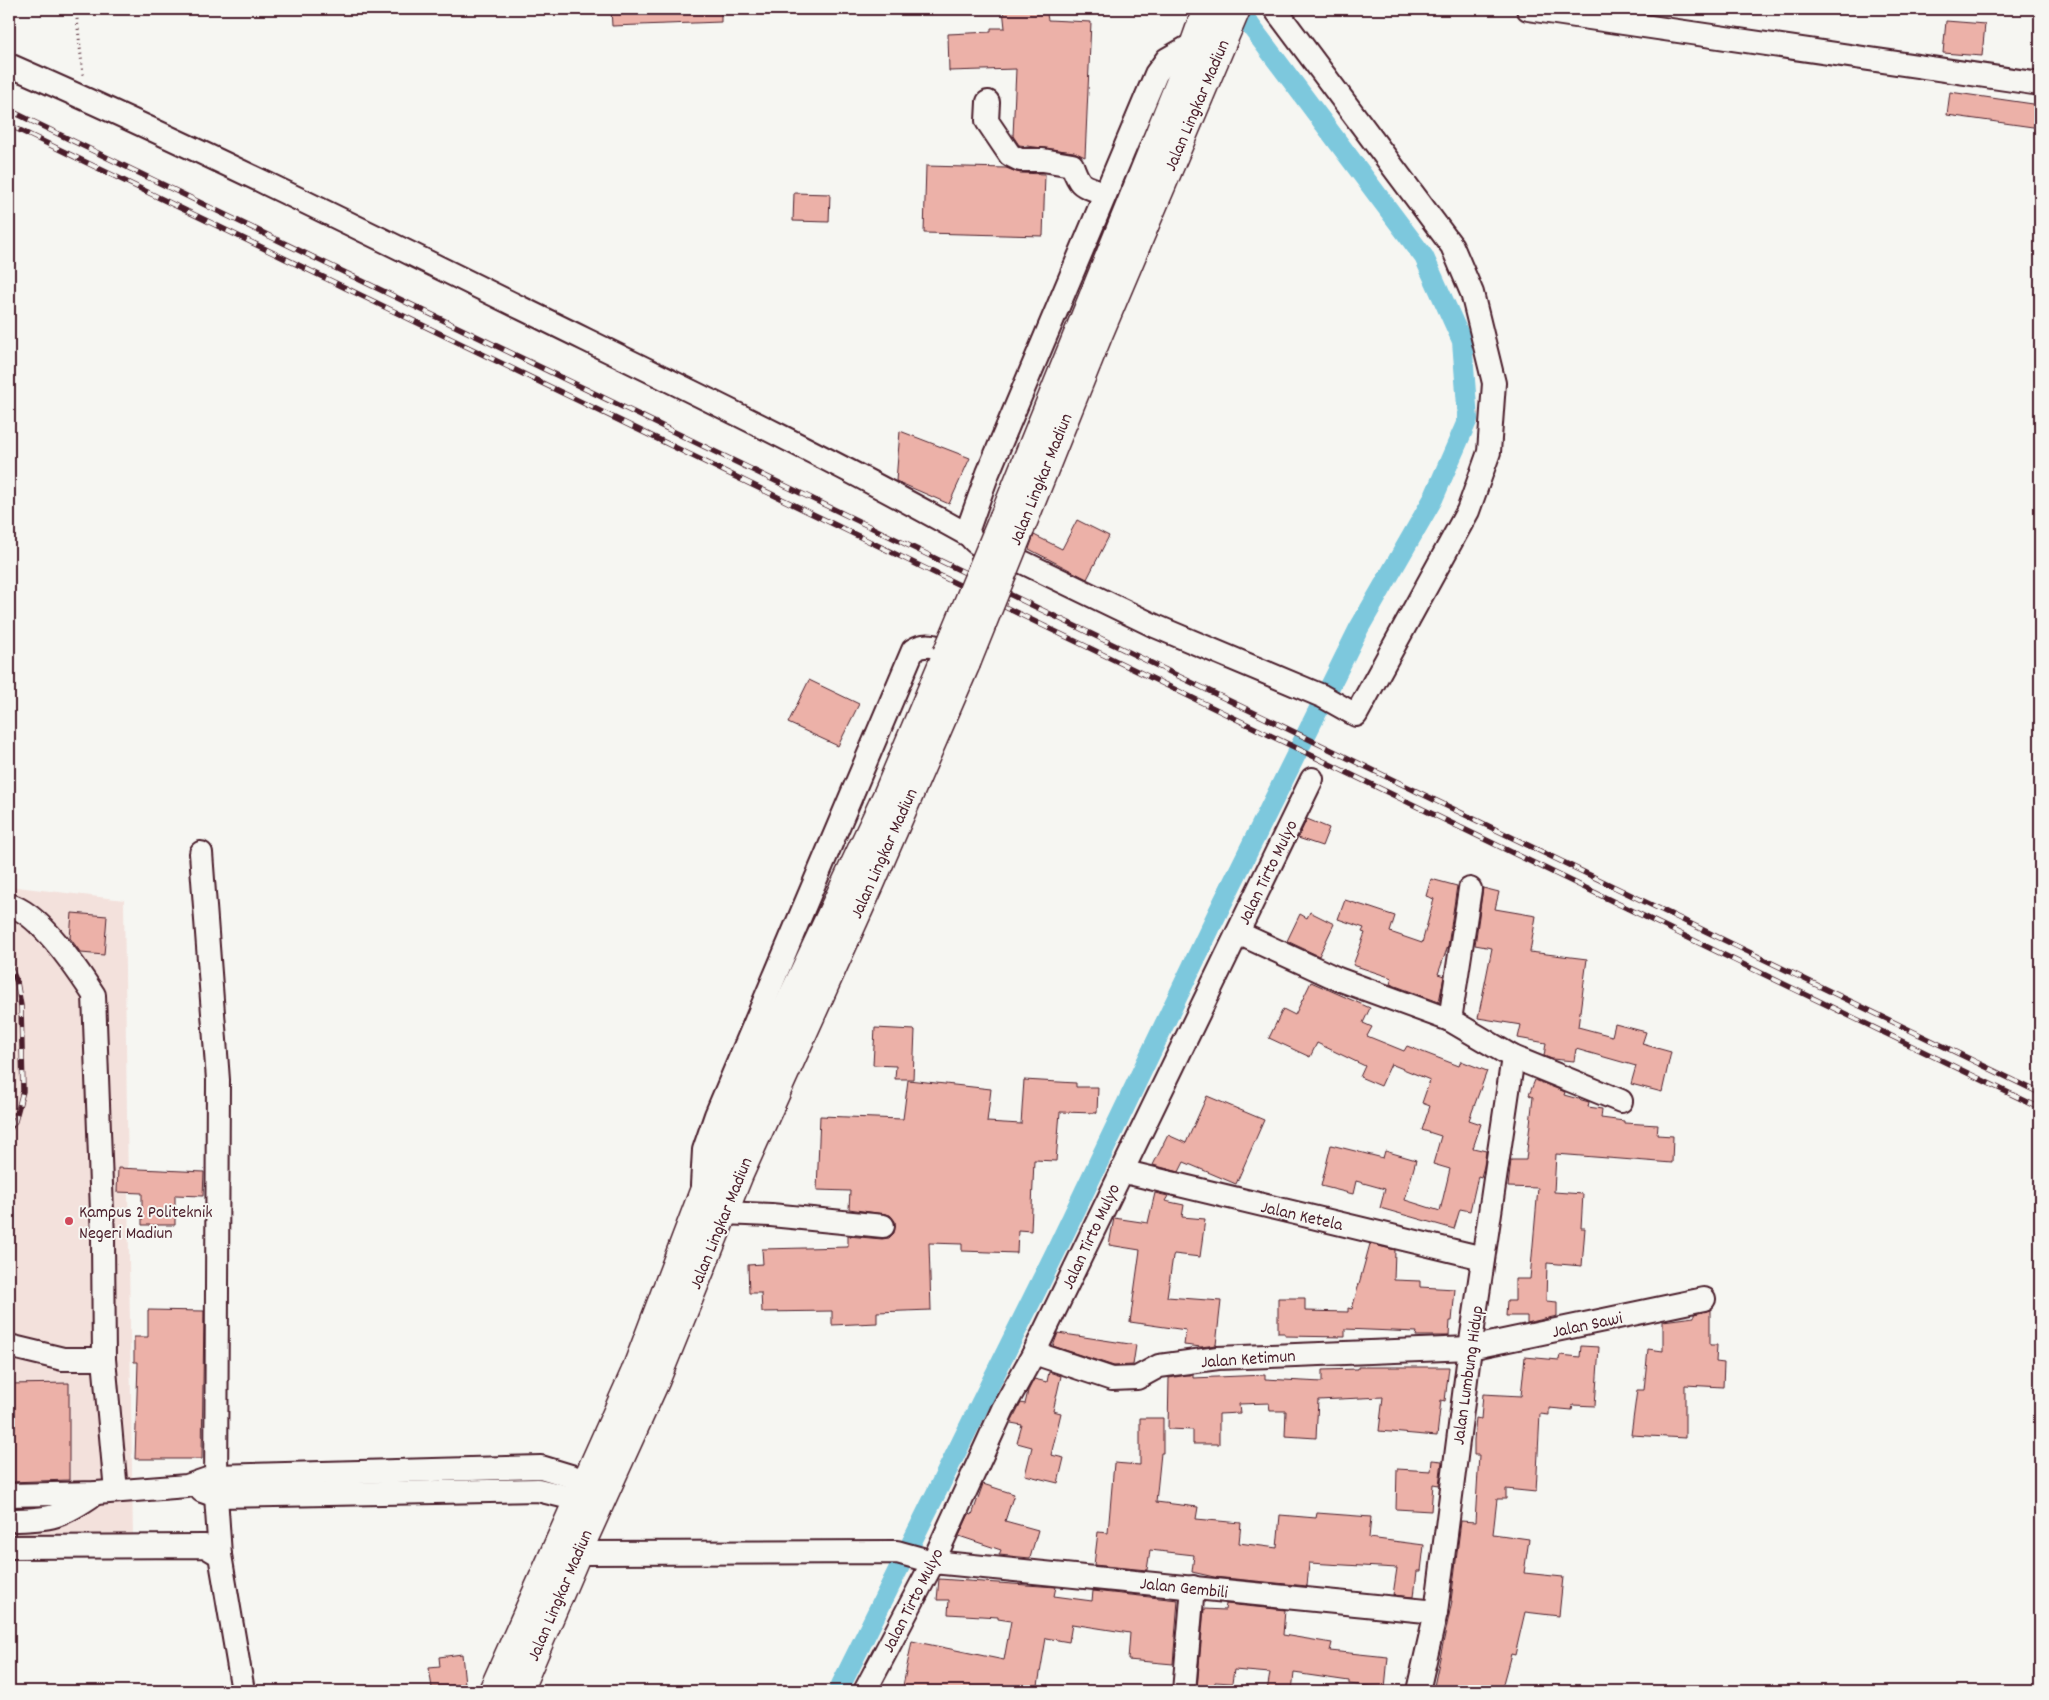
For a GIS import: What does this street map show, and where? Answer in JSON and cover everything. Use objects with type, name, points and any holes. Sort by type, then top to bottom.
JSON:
[{"type":"main road","name":"Jalan Lingkar Madiun","points":[[1200,63],[1226,35],[1236,9]]},
{"type":"main road","name":"Jalan Lingkar Madiun","points":[[518,1691],[577,1553],[656,1379],[717,1205],[726,1170],[870,884],[966,663],[1098,335],[1200,63],[1206,12]]},
{"type":"main road","name":"Jalan Lingkar Madiun","points":[[493,1691],[635,1373],[717,1205]]},
{"type":"street","points":[[9,65],[85,98],[440,268],[858,474],[968,535],[971,540],[1004,556],[1014,558],[1155,626],[1322,696],[1356,715],[1468,512],[1489,452],[1494,383],[1472,293],[1452,246],[1275,9]]},
{"type":"street","points":[[1528,9],[2040,84]]},
{"type":"street","points":[[968,535],[968,529],[988,472],[1160,66],[1167,59],[1200,63],[1213,86],[1207,104],[1046,483],[1018,555],[1014,558]]},
{"type":"street","points":[[988,102],[987,121],[1010,155],[1020,160],[1043,160],[1072,165],[1077,179],[1084,187],[1105,194]]},
{"type":"street","points":[[931,644],[970,665],[967,677],[844,956],[750,1180],[717,1205],[704,1150],[753,1026],[899,678],[913,650],[921,645],[931,644]]},
{"type":"street","name":"Jalan Tirto Mulyo","points":[[865,1691],[1003,1409],[1034,1353],[1312,779]]},
{"type":"street","points":[[201,854],[218,1080],[216,1486],[220,1554],[243,1691]]},
{"type":"street","points":[[1450,1020],[1470,889]]},
{"type":"street","points":[[9,905],[16,907],[49,935],[73,964],[94,995],[103,1229],[106,1492]]},
{"type":"street","points":[[1238,934],[1338,979],[1450,1020],[1513,1057],[1621,1101]]},
{"type":"street","name":"Jalan Lumbung Hidup","points":[[1418,1691],[1436,1612],[1470,1348],[1513,1057]]},
{"type":"street","name":"Jalan Ketela","points":[[1121,1171],[1483,1258]]},
{"type":"street","points":[[717,1205],[771,1215],[883,1226]]},
{"type":"street","name":"Jalan Sawi","points":[[1470,1348],[1704,1299]]},
{"type":"street","points":[[9,1346],[63,1359],[104,1359]]},
{"type":"street","name":"Jalan Ketimun","points":[[1034,1353],[1112,1378],[1137,1378],[1159,1366],[1218,1358],[1470,1348]]},
{"type":"street","points":[[9,1495],[106,1492],[186,1486],[397,1482],[538,1490],[583,1490]]},
{"type":"street","points":[[9,1520],[53,1518],[72,1511],[106,1492]]},
{"type":"street","points":[[9,1548],[205,1546],[220,1554]]},
{"type":"street","name":"Jalan Gembili","points":[[577,1553],[897,1552],[929,1561],[1436,1612]]},
{"type":"street","points":[[1184,1691],[1193,1587]]},
{"type":"path","points":[[76,9],[85,98]]},
{"type":"shaded area","name":"Kampus 2 Politeknik Negeri Madiun","points":[[9,886],[124,900],[133,1541],[9,1542]]},
{"type":"building","points":[[611,9],[721,9],[721,22],[612,26]]},
{"type":"building","points":[[1003,9],[1046,9],[1048,20],[1091,22],[1085,157],[1074,152],[1019,145],[1013,136],[1016,69],[949,71],[948,34],[991,32],[991,28],[1005,28]]},
{"type":"building","points":[[1946,21],[1985,24],[1982,56],[1943,53]]},
{"type":"building","points":[[1950,92],[2040,105],[2040,128],[1947,115]]},
{"type":"building","points":[[926,166],[1006,168],[1020,173],[1045,174],[1043,236],[924,233]]},
{"type":"building","points":[[794,193],[830,194],[829,222],[793,221]]},
{"type":"building","points":[[900,431],[970,458],[949,504],[896,481]]},
{"type":"building","points":[[1077,520],[1109,536],[1087,579],[1029,549],[1034,535],[1062,549]]},
{"type":"building","points":[[809,680],[859,704],[838,746],[788,723]]},
{"type":"building","points":[[1307,819],[1329,828],[1322,846],[1298,838]]},
{"type":"building","points":[[1431,879],[1457,886],[1448,946],[1438,974],[1444,976],[1439,1002],[1390,984],[1392,978],[1353,965],[1365,933],[1362,932],[1364,928],[1338,919],[1345,900],[1395,916],[1390,932],[1422,943],[1434,899],[1426,896]]},
{"type":"building","points":[[1483,888],[1499,892],[1495,909],[1536,916],[1530,952],[1587,959],[1578,1027],[1612,1036],[1615,1024],[1646,1032],[1642,1044],[1671,1052],[1662,1092],[1631,1084],[1636,1066],[1576,1049],[1574,1061],[1552,1059],[1544,1056],[1546,1043],[1518,1038],[1521,1025],[1478,1018],[1492,948],[1475,945]]},
{"type":"building","points":[[1310,912],[1334,924],[1319,956],[1287,941],[1300,914],[1307,918]]},
{"type":"building","points":[[72,913],[107,916],[104,955],[81,953],[70,938]]},
{"type":"building","points":[[1311,982],[1370,1008],[1363,1023],[1372,1027],[1367,1036],[1404,1051],[1407,1046],[1459,1066],[1461,1061],[1487,1071],[1469,1120],[1481,1124],[1473,1148],[1486,1151],[1484,1166],[1481,1177],[1478,1176],[1470,1211],[1460,1209],[1454,1229],[1380,1208],[1385,1189],[1356,1181],[1353,1194],[1321,1186],[1331,1145],[1383,1158],[1385,1151],[1416,1160],[1405,1200],[1440,1211],[1450,1169],[1433,1164],[1441,1136],[1422,1130],[1430,1106],[1422,1103],[1430,1080],[1391,1064],[1381,1086],[1360,1077],[1365,1066],[1317,1043],[1310,1057],[1269,1038],[1283,1009],[1295,1015]]},
{"type":"building","points":[[875,1028],[915,1030],[913,1079],[895,1079],[896,1066],[873,1065]]},
{"type":"building","points":[[908,1080],[991,1089],[987,1122],[1021,1124],[1024,1080],[1076,1083],[1076,1087],[1098,1087],[1097,1113],[1060,1112],[1056,1161],[1034,1160],[1031,1231],[1018,1230],[1017,1253],[962,1251],[962,1244],[929,1243],[931,1310],[877,1312],[877,1323],[832,1325],[832,1311],[762,1312],[761,1293],[749,1293],[748,1265],[763,1264],[762,1249],[848,1247],[848,1236],[882,1239],[889,1238],[894,1233],[895,1221],[890,1215],[849,1209],[850,1191],[817,1190],[820,1116],[903,1119]]},
{"type":"building","points":[[1535,1080],[1565,1092],[1564,1095],[1589,1102],[1588,1107],[1602,1109],[1601,1118],[1624,1121],[1624,1123],[1658,1125],[1657,1135],[1673,1136],[1672,1163],[1556,1154],[1554,1192],[1583,1194],[1581,1228],[1585,1228],[1582,1266],[1547,1263],[1546,1301],[1557,1302],[1557,1316],[1527,1323],[1527,1316],[1506,1316],[1507,1301],[1515,1301],[1515,1279],[1530,1279],[1538,1188],[1508,1187],[1511,1160],[1526,1160],[1533,1097],[1529,1095]]},
{"type":"building","points":[[1207,1096],[1264,1120],[1236,1184],[1184,1162],[1179,1172],[1153,1165],[1168,1135],[1186,1143]]},
{"type":"building","points":[[118,1168],[204,1172],[203,1196],[175,1195],[175,1225],[142,1225],[142,1193],[117,1192]]},
{"type":"building","points":[[1155,1193],[1168,1196],[1165,1201],[1184,1205],[1182,1217],[1205,1219],[1200,1257],[1174,1254],[1173,1256],[1167,1297],[1221,1301],[1216,1345],[1201,1347],[1184,1345],[1186,1330],[1130,1322],[1140,1250],[1109,1245],[1114,1218],[1148,1223]]},
{"type":"building","points":[[1370,1244],[1395,1250],[1394,1280],[1420,1281],[1420,1287],[1455,1289],[1449,1336],[1416,1336],[1417,1332],[1345,1329],[1345,1337],[1285,1336],[1285,1333],[1278,1333],[1278,1298],[1305,1298],[1305,1311],[1348,1312],[1348,1308],[1352,1309]]},
{"type":"building","points":[[148,1310],[204,1311],[202,1459],[135,1459],[138,1362],[134,1362],[134,1337],[148,1337]]},
{"type":"building","points":[[1710,1310],[1710,1345],[1717,1345],[1716,1362],[1724,1363],[1723,1387],[1685,1385],[1685,1438],[1631,1435],[1637,1390],[1644,1390],[1648,1349],[1663,1351],[1663,1321],[1694,1317],[1694,1314]]},
{"type":"building","points":[[1058,1333],[1136,1345],[1133,1365],[1114,1366],[1053,1346]]},
{"type":"building","points":[[1581,1346],[1599,1347],[1595,1406],[1573,1405],[1572,1410],[1549,1408],[1549,1415],[1540,1414],[1536,1492],[1506,1489],[1506,1499],[1497,1499],[1493,1534],[1529,1539],[1524,1573],[1563,1577],[1559,1616],[1525,1612],[1515,1655],[1511,1654],[1502,1687],[1498,1686],[1496,1691],[1433,1691],[1452,1601],[1461,1521],[1475,1522],[1479,1455],[1474,1455],[1474,1440],[1476,1418],[1481,1419],[1483,1394],[1521,1396],[1525,1357],[1559,1360],[1560,1355],[1580,1357]]},
{"type":"building","points":[[1358,1367],[1449,1367],[1445,1401],[1441,1400],[1437,1436],[1379,1431],[1383,1397],[1318,1400],[1316,1438],[1285,1436],[1286,1411],[1270,1411],[1269,1403],[1239,1404],[1240,1413],[1219,1414],[1219,1444],[1193,1444],[1193,1430],[1168,1429],[1169,1378],[1187,1375],[1193,1375],[1193,1378],[1265,1375],[1265,1379],[1322,1382],[1322,1370],[1358,1369]]},
{"type":"building","points":[[1049,1372],[1061,1376],[1053,1411],[1061,1413],[1051,1455],[1064,1458],[1058,1483],[1025,1475],[1032,1447],[1017,1443],[1022,1425],[1011,1423],[1021,1403],[1025,1404],[1028,1391],[1034,1379],[1047,1382]]},
{"type":"building","points":[[69,1383],[69,1480],[9,1482],[9,1384]]},
{"type":"building","points":[[1140,1418],[1163,1418],[1163,1453],[1161,1453],[1156,1502],[1198,1507],[1196,1519],[1241,1523],[1239,1543],[1277,1548],[1280,1515],[1316,1518],[1317,1513],[1371,1517],[1369,1538],[1424,1545],[1421,1571],[1417,1571],[1414,1597],[1393,1595],[1397,1568],[1309,1563],[1307,1586],[1214,1577],[1192,1572],[1194,1555],[1150,1550],[1147,1570],[1094,1565],[1098,1532],[1108,1533],[1114,1463],[1140,1465]]},
{"type":"building","points":[[1432,1460],[1442,1461],[1439,1485],[1433,1484],[1431,1511],[1396,1509],[1397,1469],[1431,1471]]},
{"type":"building","points":[[983,1484],[1014,1494],[1005,1521],[1038,1530],[1030,1558],[999,1555],[1001,1550],[959,1536],[969,1514],[972,1515]]},
{"type":"building","points":[[939,1579],[1056,1587],[1054,1596],[1092,1601],[1093,1591],[1178,1600],[1173,1664],[1128,1660],[1130,1633],[1072,1624],[1069,1642],[1046,1638],[1037,1691],[902,1691],[912,1641],[1004,1660],[1011,1621],[998,1619],[998,1617],[948,1614],[949,1600],[937,1600]]},
{"type":"building","points":[[1226,1604],[1285,1610],[1283,1635],[1332,1643],[1330,1651],[1388,1657],[1385,1688],[1349,1684],[1349,1681],[1294,1673],[1292,1691],[1267,1691],[1270,1673],[1234,1670],[1232,1683],[1215,1682],[1214,1690],[1197,1689],[1204,1609],[1225,1610]]},
{"type":"building","points":[[462,1654],[465,1684],[432,1688],[429,1668],[440,1667],[439,1657]]},
{"type":"waterway","points":[[838,1691],[1055,1253],[1218,912],[1359,628],[1433,499],[1468,419],[1462,341],[1424,257],[1238,9]]},
{"type":"railway","points":[[9,110],[2040,1093]]},
{"type":"railway","points":[[9,125],[2040,1108]]},
{"type":"railway","points":[[9,964],[17,982],[21,1006],[23,1091],[15,1121],[9,1130]]},
{"type":"place","name":"Kampus 2 Politeknik Negeri Madiun","points":[[69,1221]]}]
